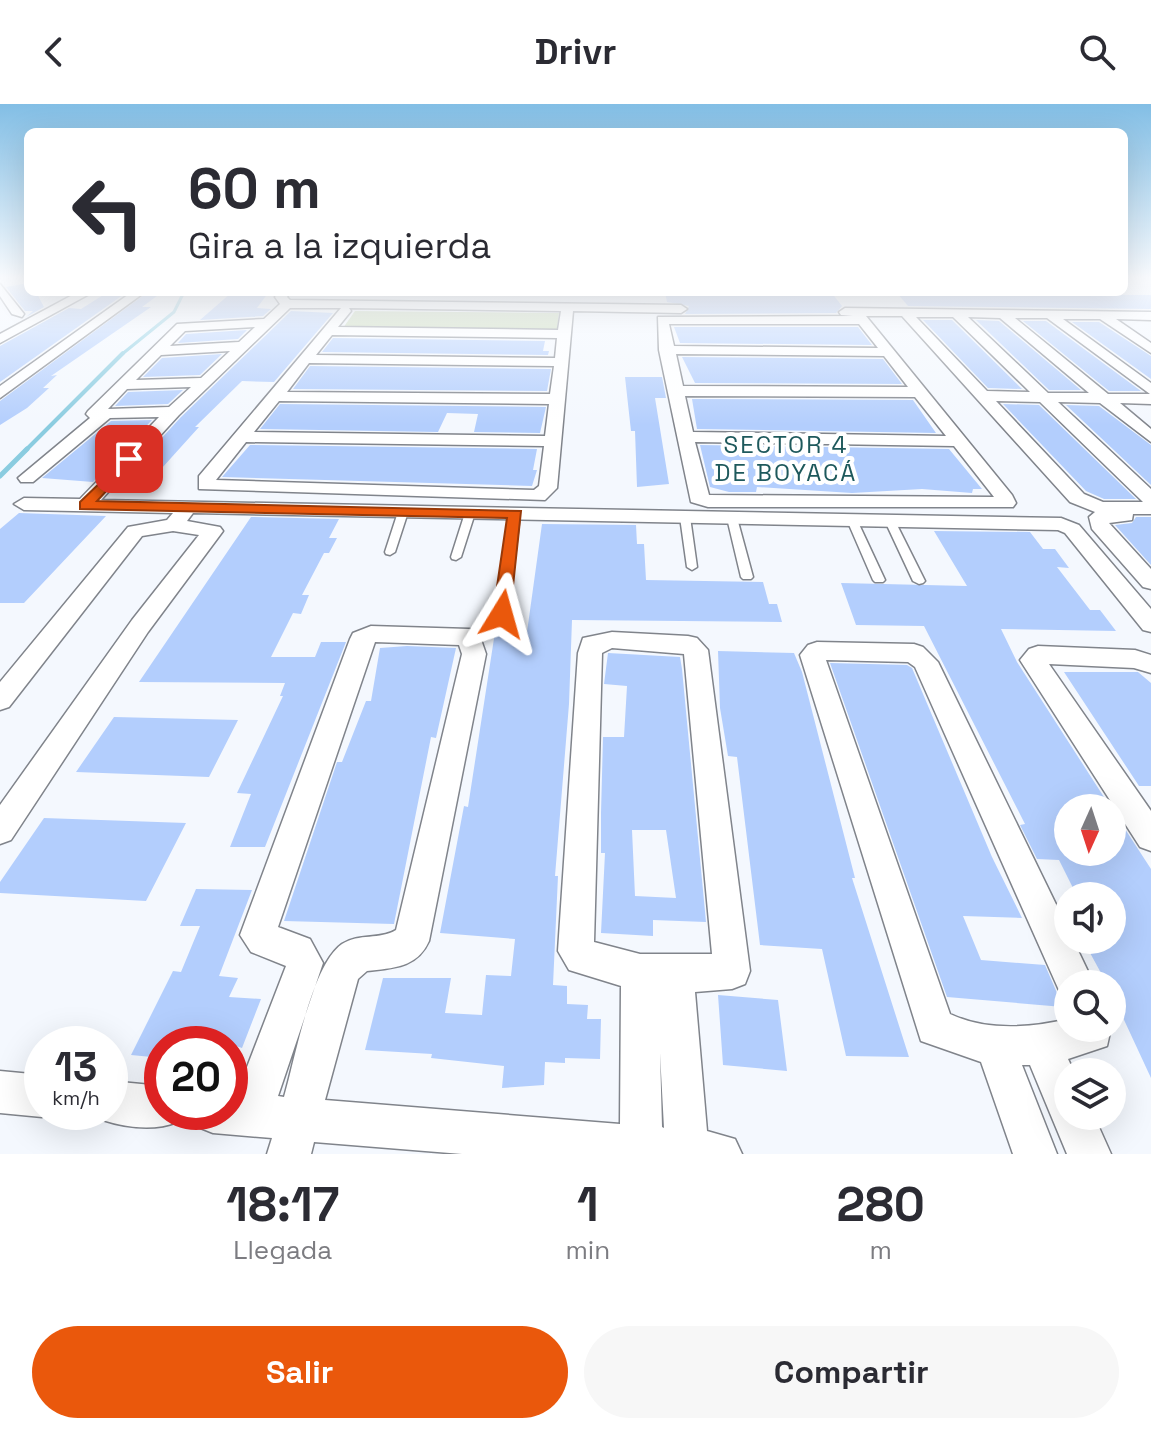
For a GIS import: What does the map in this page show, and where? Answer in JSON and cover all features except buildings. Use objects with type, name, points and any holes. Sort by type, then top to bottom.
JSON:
[{"type":"street","points":[[0,339],[22,327]]},
{"type":"street","points":[[0,393],[91,327]]},
{"type":"street","points":[[173,412],[104,415],[94,412],[154,351],[184,327]]},
{"type":"street","points":[[85,505],[260,327]]},
{"type":"street","points":[[330,327],[206,485],[538,496],[548,488],[550,441],[565,327]]},
{"type":"street","points":[[662,327],[695,494],[708,501],[1006,503],[868,327]]},
{"type":"street","points":[[919,327],[1086,505],[1151,508]]},
{"type":"street","points":[[971,327],[1151,499]]},
{"type":"street","points":[[1019,327],[1151,437]]},
{"type":"street","points":[[1066,327],[1151,390]]},
{"type":"street","points":[[1119,327],[1151,349]]},
{"type":"street","points":[[326,331],[564,334]]},
{"type":"street","points":[[154,351],[240,346]]},
{"type":"street","points":[[666,350],[887,352]]},
{"type":"street","points":[[304,359],[560,362]]},
{"type":"street","points":[[122,385],[204,382]]},
{"type":"street","points":[[675,391],[919,392]]},
{"type":"street","points":[[274,396],[556,399]]},
{"type":"street","points":[[983,396],[1151,399]]},
{"type":"street","points":[[27,478],[104,415]]},
{"type":"street","points":[[241,437],[550,441]]},
{"type":"street","points":[[684,437],[957,441]]},
{"type":"street","points":[[24,504],[85,505],[180,516],[403,512],[1061,524],[1072,529],[1151,624]]},
{"type":"street","points":[[0,700],[135,531],[180,516],[213,531],[140,626],[0,830]]},
{"type":"street","points":[[1151,517],[1106,516],[1099,517],[1098,521],[1151,582]]},
{"type":"street","points":[[248,1079],[305,963],[302,954],[294,948],[276,947],[258,935],[362,639],[371,634],[469,637],[474,654],[411,941],[399,949],[357,953],[344,965],[336,983],[295,1137]]},
{"type":"street","points":[[612,640],[688,644],[696,650],[734,968],[727,973],[658,974],[582,957],[576,951],[590,653],[592,644],[612,640]]},
{"type":"street","points":[[1057,1042],[1042,1046],[994,1043],[948,1035],[935,1027],[812,655],[817,651],[914,653],[925,662],[1068,970]]},
{"type":"street","points":[[1151,664],[1135,659],[1038,655],[1033,660],[1151,837]]},
{"type":"street","points":[[305,963],[344,965]]},
{"type":"street","points":[[248,1120],[295,1137],[641,1148],[704,1153],[658,974]]},
{"type":"street","points":[[641,1148],[658,974]]},
{"type":"street","points":[[994,1043],[1035,1154]]},
{"type":"street","points":[[1042,1046],[1054,1074]]},
{"type":"street","points":[[0,1092],[24,1094]]},
{"type":"street","points":[[1078,1130],[1089,1154]]},
{"type":"lane","points":[[390,552],[403,512]]},
{"type":"lane","points":[[456,557],[470,513]]},
{"type":"lane","points":[[502,614],[515,514]]},
{"type":"lane","points":[[685,517],[692,567]]},
{"type":"lane","points":[[732,518],[747,577]]},
{"type":"lane","points":[[852,520],[879,580]]},
{"type":"lane","points":[[890,521],[919,581]]},
{"type":"green space","points":[[344,327],[557,327],[557,330]]},
{"type":"waterway","points":[[121,355],[156,327]]},
{"type":"waterway","points":[[0,476],[121,355]]},
{"type":"district","name":"SECTOR 4 DE BOYACÁ","points":[[786,459]]},
{"type":"route","points":[[129,459],[85,505],[515,514],[502,614]]}]
